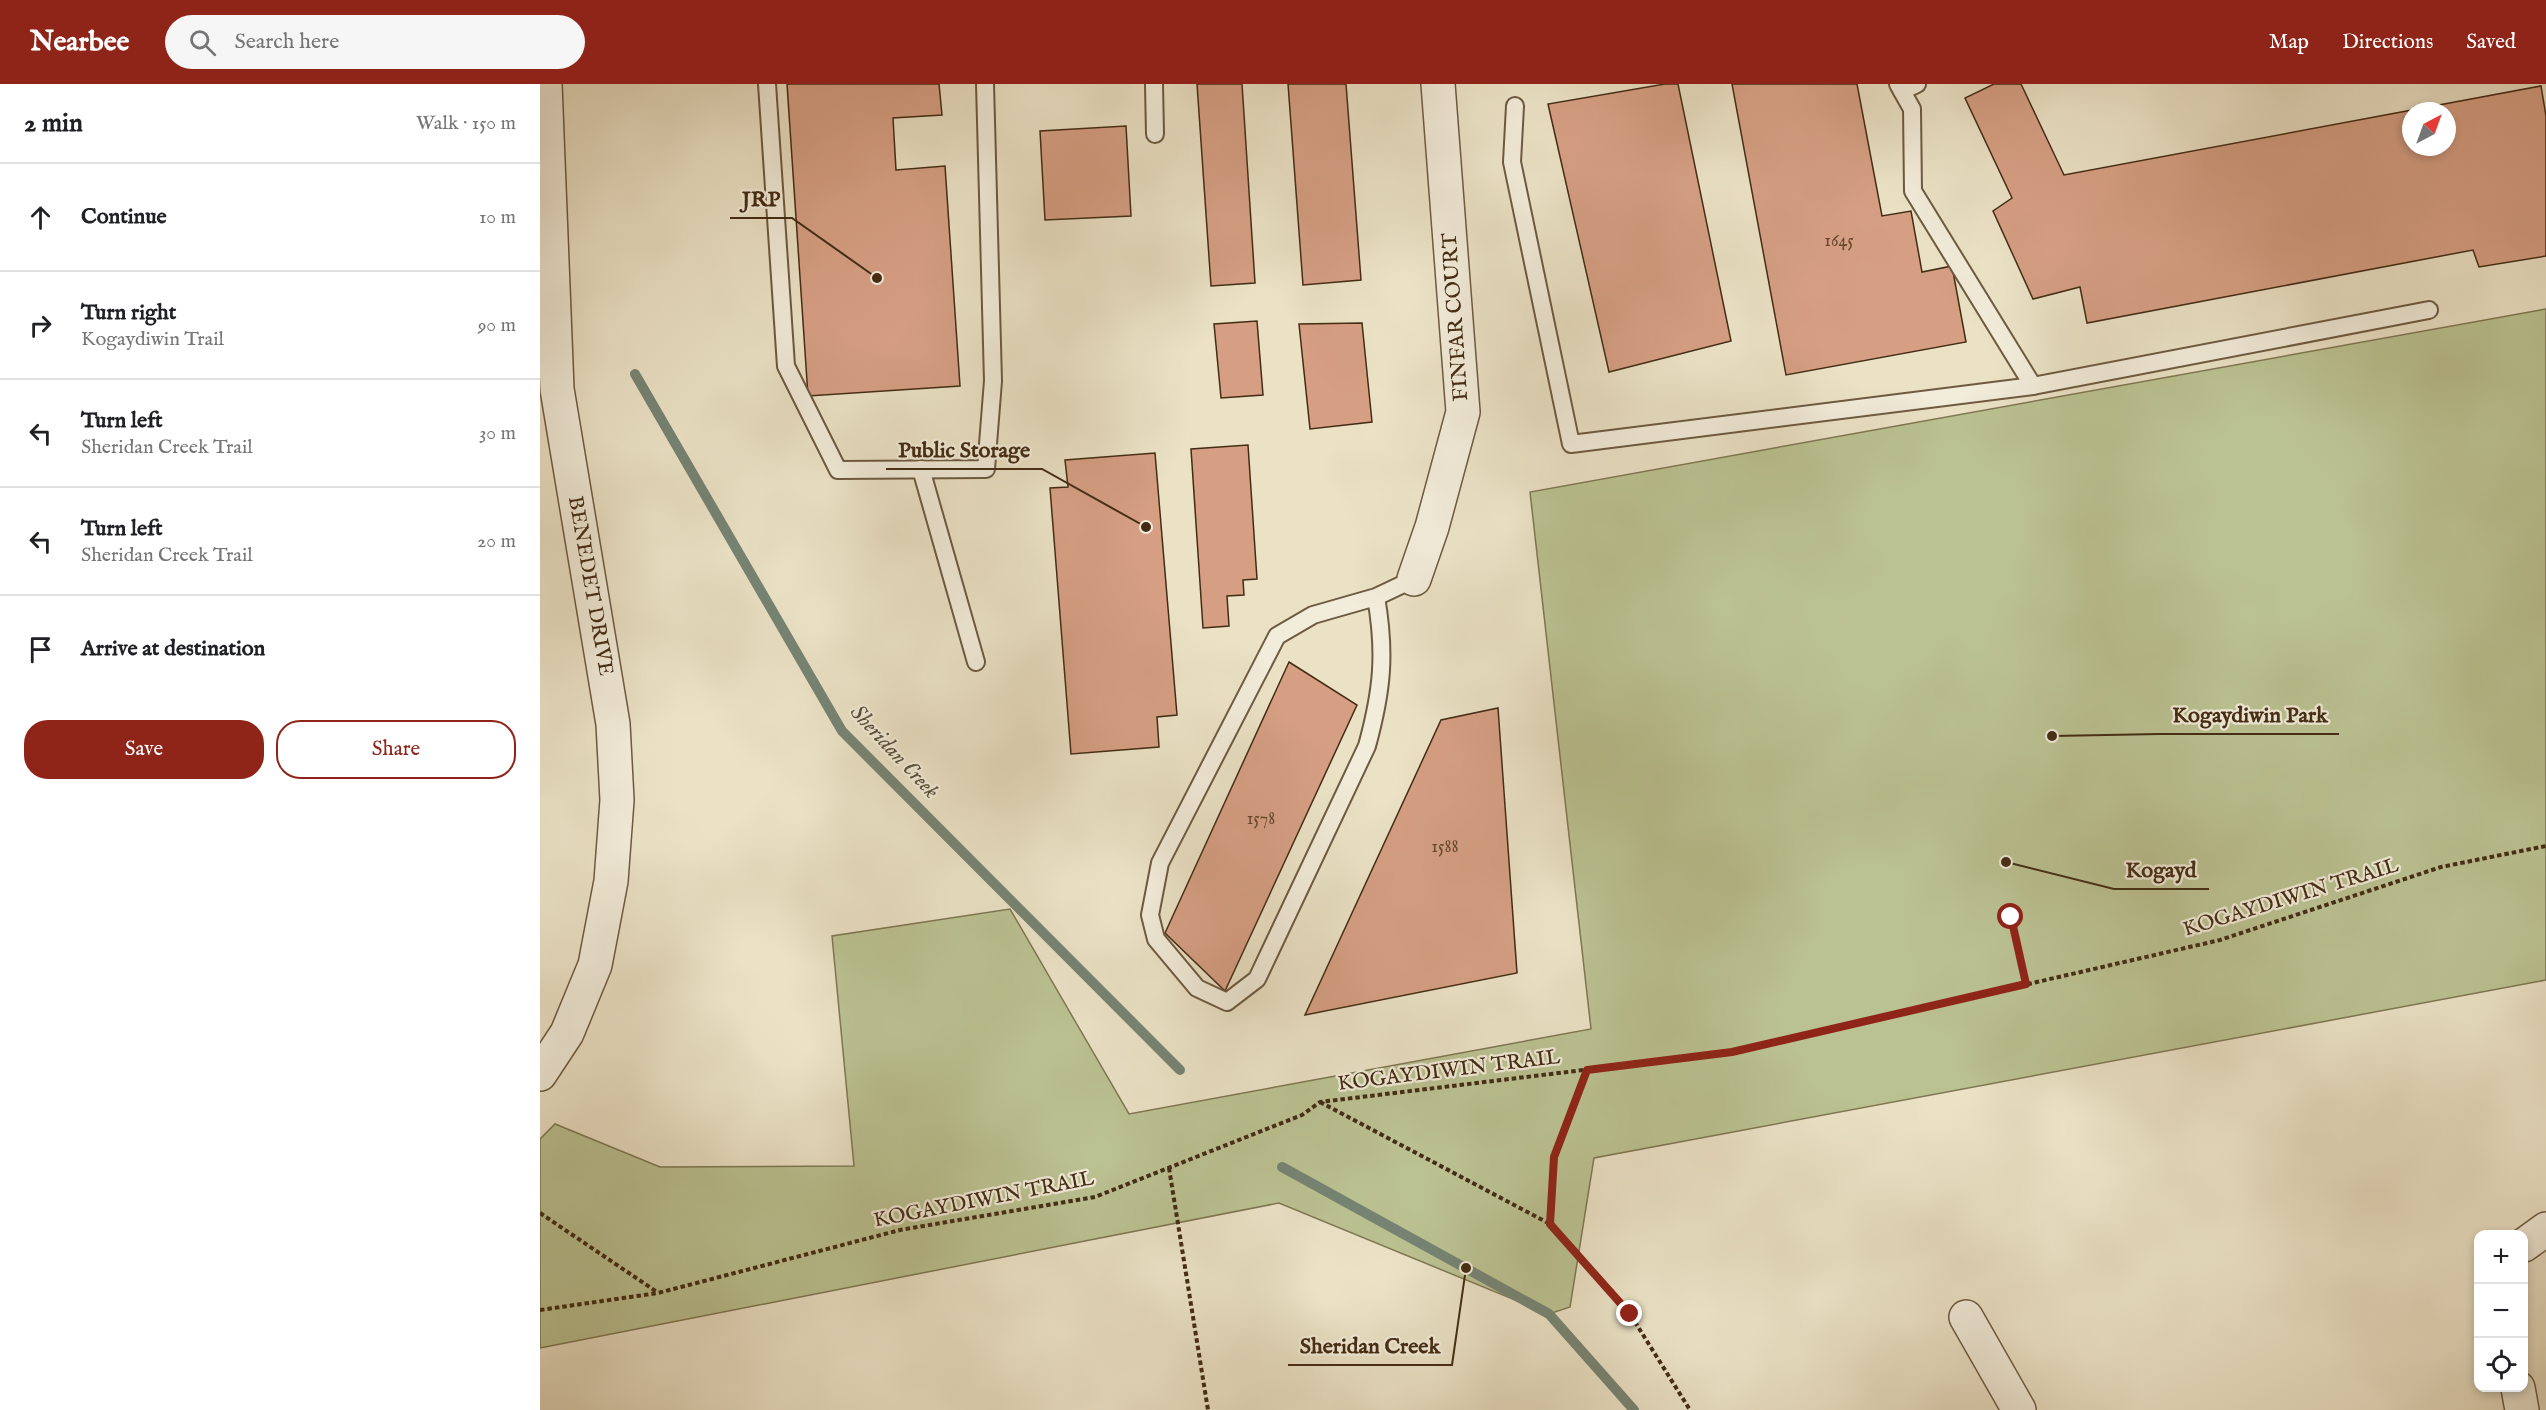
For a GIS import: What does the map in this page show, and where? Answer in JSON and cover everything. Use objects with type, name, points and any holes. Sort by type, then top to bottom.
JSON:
[{"type":"street","name":"BENEDET DRIVE","points":[[540,1074],[567,1033],[595,965],[611,881],[617,800],[613,724],[548,390],[544,84]]},
{"type":"street","name":"FINFAR COURT","points":[[1414,579],[1432,526],[1463,412],[1438,84]]},
{"type":"street","points":[[2528,1242],[2546,1229]]},
{"type":"street","points":[[1966,1317],[2019,1410]]},
{"type":"street","points":[[2519,1392],[2522,1410]]},
{"type":"lane","points":[[767,84],[786,366],[838,470],[986,469],[993,381],[985,84]]},
{"type":"lane","points":[[1154,84],[1155,134]]},
{"type":"lane","points":[[1906,86],[1912,108],[1913,191],[2033,386]]},
{"type":"lane","points":[[1515,106],[1512,162],[1571,444],[2033,386],[2429,310]]},
{"type":"lane","points":[[921,469],[976,662]]},
{"type":"lane","points":[[1376,597],[1382,631],[1383,665],[1377,708],[1367,746],[1257,979],[1227,1002],[1197,988],[1156,939],[1150,915],[1160,863],[1277,636],[1313,615],[1376,597],[1414,579]]},
{"type":"path","name":"KOGAYDIWIN TRAIL","points":[[540,1310],[658,1293],[900,1230],[1095,1197],[1302,1115],[1320,1102],[1732,1052],[2220,940],[2441,867],[2546,846]]},
{"type":"path","points":[[2011,917],[2026,984]]},
{"type":"path","points":[[1550,1224],[1554,1157],[1587,1070]]},
{"type":"path","points":[[1320,1102],[1550,1224],[1630,1314],[1690,1410]]},
{"type":"path","points":[[1169,1168],[1208,1410]]},
{"type":"path","points":[[540,1213],[658,1293]]},
{"type":"green space","points":[[2546,309],[2546,980],[1594,1158],[1570,1307],[1549,1314],[1279,1203],[540,1348],[540,1139],[555,1124],[660,1167],[854,1166],[832,936],[1010,909],[1129,1114],[1591,1029],[1530,492]]},
{"type":"building","points":[[787,84],[939,84],[942,115],[893,118],[896,170],[945,166],[960,386],[808,396]]},
{"type":"building","points":[[1197,84],[1242,84],[1255,283],[1211,286]]},
{"type":"building","points":[[1288,84],[1346,84],[1361,280],[1303,285]]},
{"type":"building","points":[[1665,84],[1678,84],[1731,341],[1609,372],[1548,104]]},
{"type":"building","points":[[1732,84],[1857,84],[1882,216],[1911,211],[1922,272],[1952,266],[1966,342],[1786,375]]},
{"type":"building","points":[[1994,84],[2021,84],[2064,175],[2402,112],[2402,156],[2456,156],[2455,102],[2541,86],[2546,116],[2546,256],[2479,267],[2473,250],[2087,323],[2080,287],[2033,299],[1993,211],[2012,198],[1965,98]]},
{"type":"building","points":[[1126,126],[1131,216],[1045,220],[1040,131]]},
{"type":"building","points":[[1257,321],[1263,395],[1221,398],[1214,324]]},
{"type":"building","points":[[1362,323],[1372,422],[1310,429],[1299,324]]},
{"type":"building","points":[[1248,445],[1257,579],[1243,580],[1244,595],[1227,596],[1229,626],[1203,628],[1191,449]]},
{"type":"building","points":[[1155,453],[1177,715],[1157,717],[1159,747],[1071,754],[1050,488],[1068,487],[1065,460]]},
{"type":"building","points":[[1289,662],[1357,705],[1225,991],[1165,933]]},
{"type":"building","points":[[1498,708],[1517,973],[1305,1015],[1441,720]]},
{"type":"waterway","name":"Sheridan Creek","points":[[635,374],[842,731],[1180,1070]]},
{"type":"waterway","name":"Sheridan Creek","points":[[1282,1167],[1549,1314],[1634,1410]]},
{"type":"place","name":"JRP","points":[[877,278]]},
{"type":"place","name":"Public Storage","points":[[1146,527]]},
{"type":"place","name":"Kogaydiwin Park","points":[[2052,736]]},
{"type":"place","name":"Kogayd","points":[[2006,862]]},
{"type":"place","name":"Sheridan Creek","points":[[1466,1268]]},
{"type":"route","points":[[1630,1314],[1550,1224],[1554,1157],[1587,1070],[1732,1052],[2026,984],[2011,917]]}]
